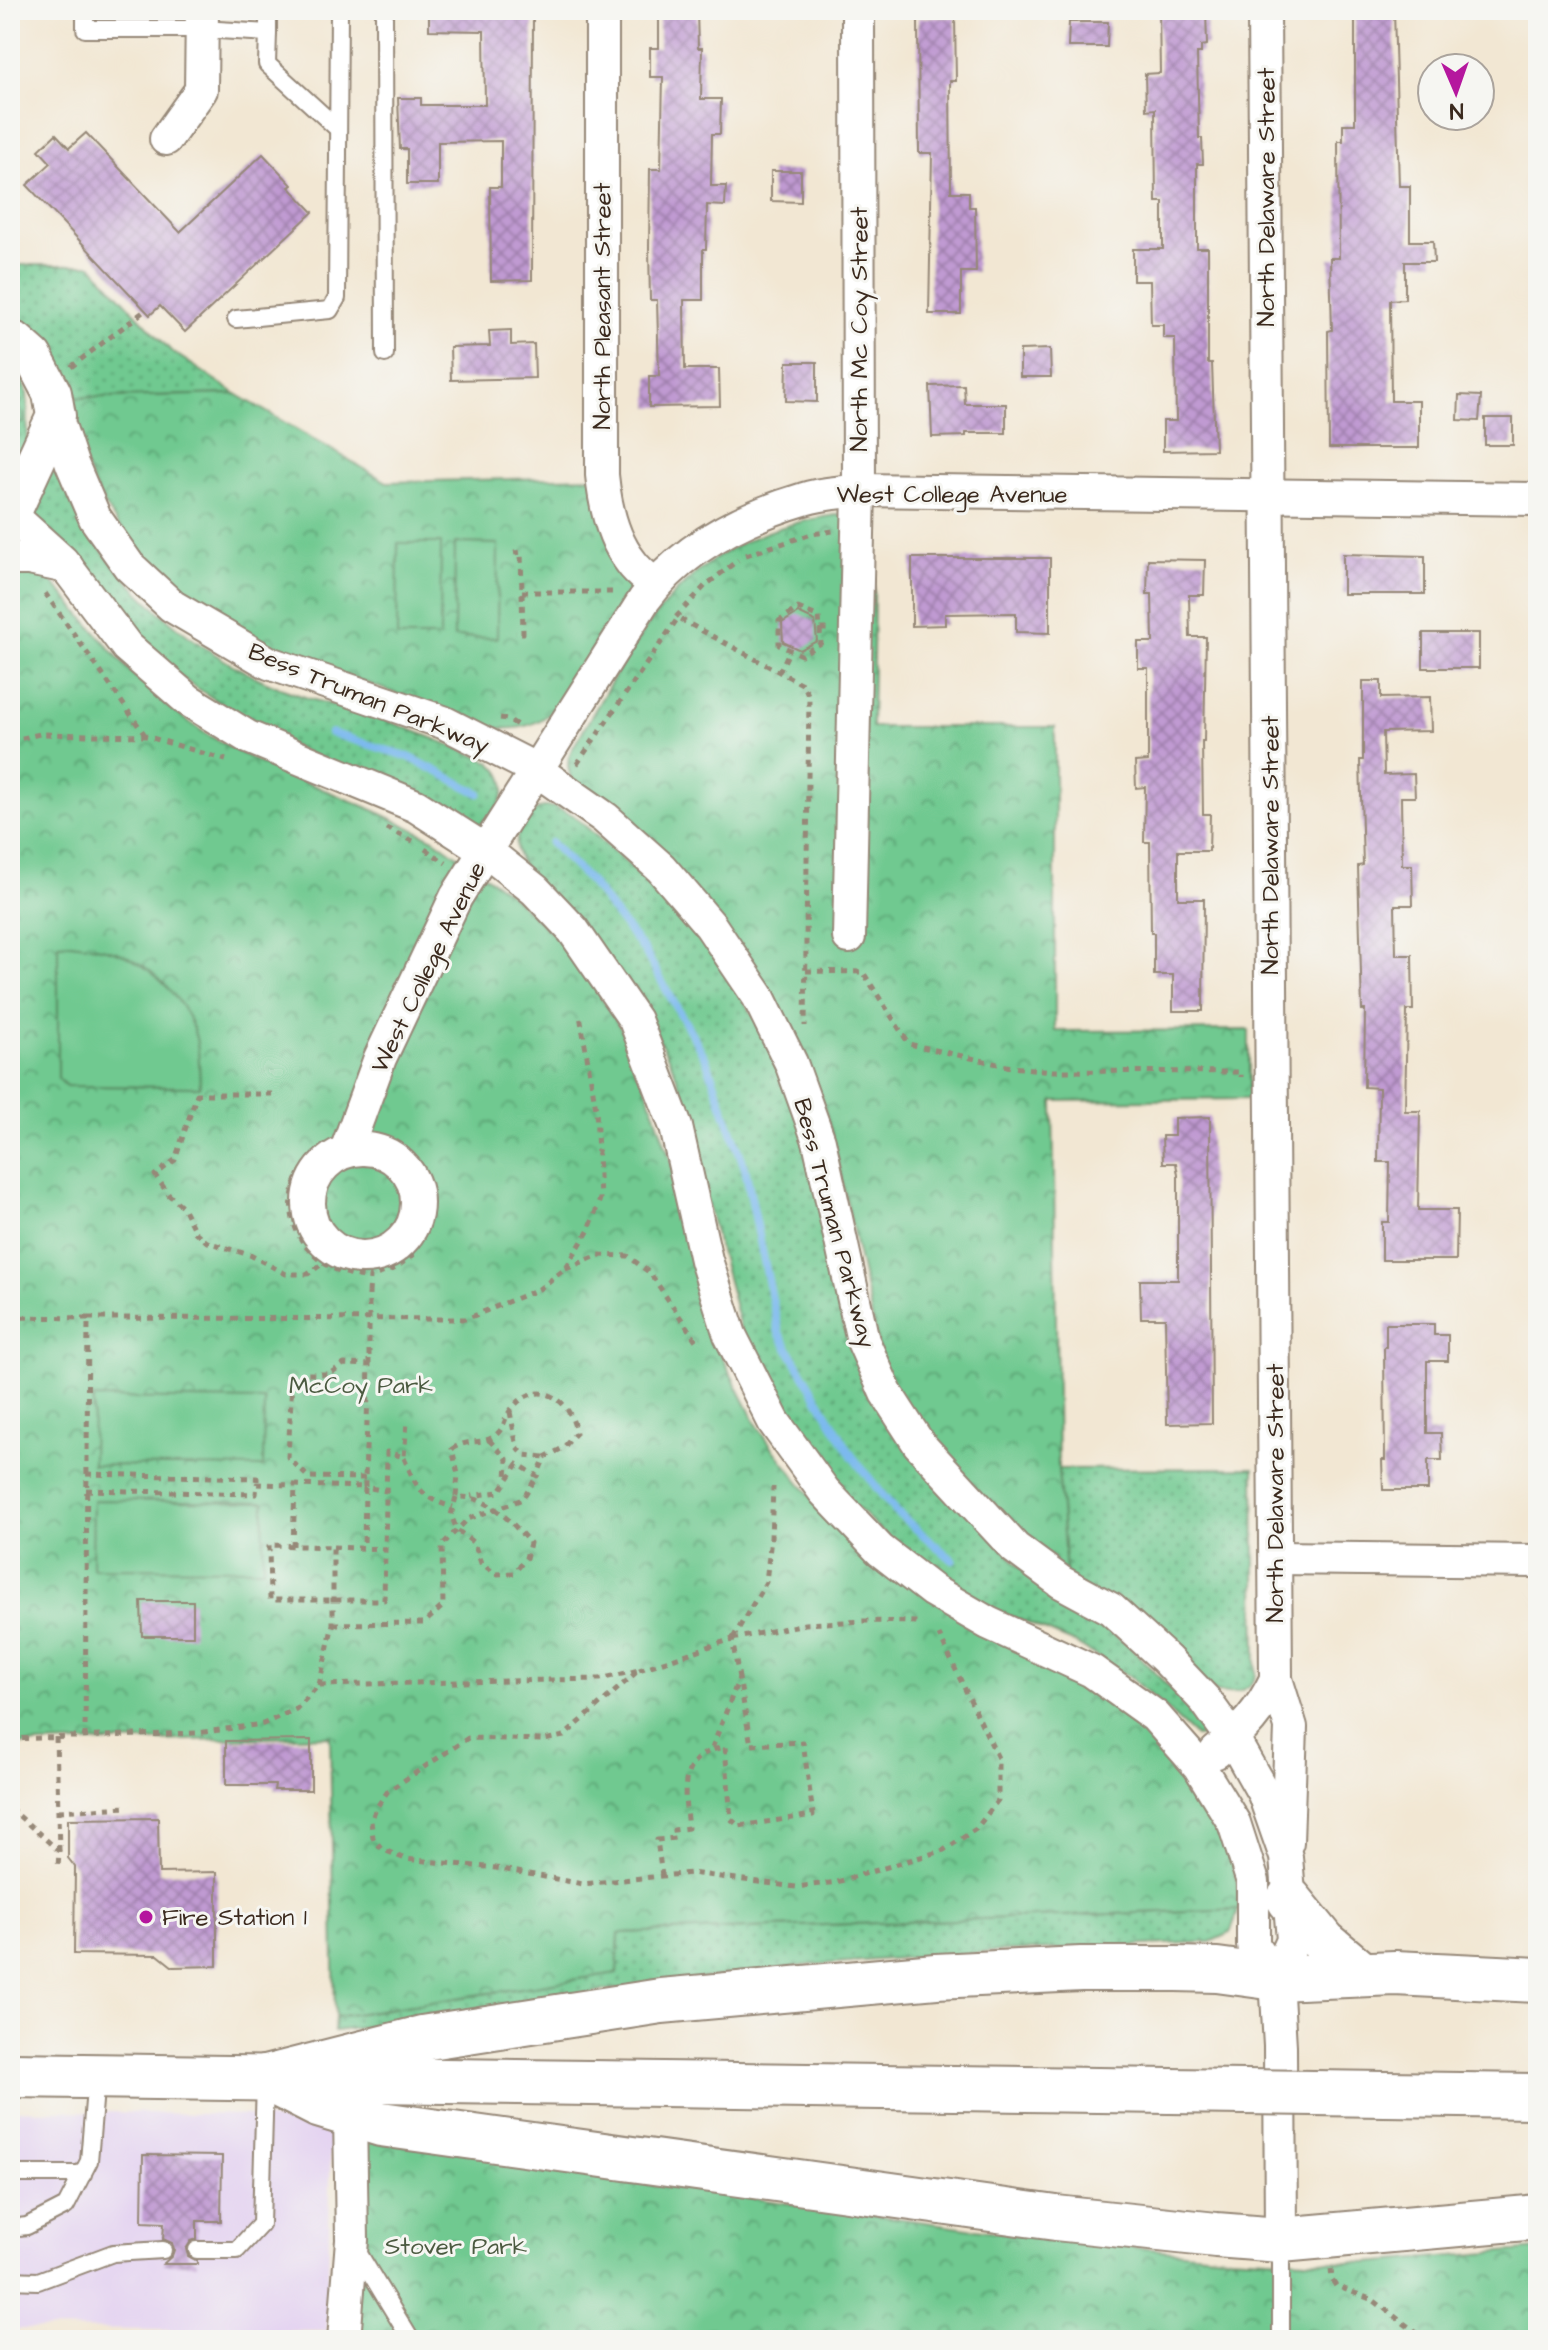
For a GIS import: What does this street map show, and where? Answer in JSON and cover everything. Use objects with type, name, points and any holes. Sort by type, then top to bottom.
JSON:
[{"type":"main road","points":[[1288,1878],[1324,1942],[1361,1973]]},
{"type":"main road","points":[[265,2078],[422,2038],[661,2001],[936,1976],[1042,1971],[1217,1970],[1276,1978],[1361,1973],[1538,1980]]},
{"type":"main road","points":[[10,2075],[1538,2096]]},
{"type":"main road","points":[[265,2078],[318,2105],[381,2124],[1024,2214],[1216,2235],[1281,2240],[1538,2217]]},
{"type":"street","name":"North Pleasant Street","points":[[602,10],[602,475],[613,529],[641,589]]},
{"type":"street","name":"North Mc Coy Street","points":[[849,937],[859,490],[858,10]]},
{"type":"street","name":"North Delaware Street","points":[[1264,10],[1276,1679],[1291,1727],[1288,1878]]},
{"type":"street","points":[[166,139],[201,90],[202,19]]},
{"type":"street","points":[[10,340],[33,357],[52,393],[56,416],[10,515],[67,567],[127,647],[188,700],[248,737],[416,806],[485,850],[535,890],[573,930],[635,1020],[676,1127],[706,1260],[730,1335],[774,1422],[824,1491],[880,1550],[933,1591],[988,1623],[1092,1671],[1155,1716],[1199,1766],[1234,1823],[1253,1882],[1253,1945],[1276,1978],[1280,2046],[1281,2240]]},
{"type":"street","name":"Bess Truman Parkway","points":[[56,416],[95,518],[129,566],[172,606],[269,663],[543,758],[661,868],[710,925],[758,996],[791,1063],[819,1141],[863,1341],[886,1393],[919,1444],[1015,1548],[1061,1582],[1111,1609],[1205,1700],[1233,1739],[1264,1794],[1288,1878],[1293,1940],[1276,1978]]},
{"type":"street","name":"West College Avenue","points":[[337,1146],[456,897],[626,625],[641,589],[721,533],[806,498],[859,490],[1538,499]]},
{"type":"street","points":[[10,559],[29,559],[67,567]]},
{"type":"street","points":[[337,1146],[381,1151],[397,1160],[409,1173],[416,1189],[418,1207],[413,1225],[390,1250],[373,1256],[355,1257],[331,1245],[313,1225],[309,1198],[318,1173],[337,1146]]},
{"type":"street","points":[[1276,1558],[1538,1561]]},
{"type":"street","name":"North Delaware Street","points":[[1199,1766],[1233,1739],[1264,1705],[1276,1679]]},
{"type":"street","points":[[344,2340],[352,2240],[350,2115]]},
{"type":"lane","points":[[85,10],[85,29],[202,19],[268,33]]},
{"type":"lane","points":[[268,10],[267,64],[338,129]]},
{"type":"lane","points":[[236,319],[330,310],[337,298],[339,10]]},
{"type":"lane","points":[[384,10],[385,354]]},
{"type":"lane","points":[[10,2228],[27,2226],[66,2206],[89,2161],[96,2076]]},
{"type":"lane","points":[[197,2250],[237,2250],[261,2224],[265,2078]]},
{"type":"lane","points":[[10,2174],[83,2174]]},
{"type":"lane","points":[[352,2240],[411,2340]]},
{"type":"lane","points":[[1281,2240],[1281,2340]]},
{"type":"lane","points":[[10,2280],[38,2281],[113,2253],[163,2250]]},
{"type":"path","points":[[71,367],[143,312]]},
{"type":"path","points":[[63,359],[71,367],[75,381]]},
{"type":"path","points":[[573,772],[678,618],[705,586],[743,556],[812,534],[837,530]]},
{"type":"path","points":[[514,553],[521,552],[523,633],[515,633]]},
{"type":"path","points":[[36,583],[53,601],[146,736]]},
{"type":"path","points":[[522,592],[641,589]]},
{"type":"path","points":[[798,608],[819,617],[820,629],[821,643],[801,655],[779,645],[779,621],[798,608]]},
{"type":"path","points":[[670,613],[804,685],[809,697],[805,1032],[797,1018]]},
{"type":"path","points":[[820,629],[835,628]]},
{"type":"path","points":[[779,672],[790,650]]},
{"type":"path","points":[[497,717],[508,719],[543,758],[578,764],[589,772]]},
{"type":"path","points":[[10,741],[40,734],[146,736],[233,763]]},
{"type":"path","points":[[384,826],[448,864]]},
{"type":"path","points":[[806,971],[863,972],[909,1044],[1011,1067],[1053,1071],[1241,1072],[1241,1087]]},
{"type":"path","points":[[565,1269],[589,1230],[600,1199],[596,1109],[580,1015]]},
{"type":"path","points":[[272,1094],[197,1094],[175,1160],[155,1175],[169,1195],[183,1207],[195,1232],[207,1242],[239,1251],[286,1274],[308,1274],[322,1264]]},
{"type":"path","points":[[337,1146],[306,1161],[292,1195],[293,1217],[299,1237],[322,1264],[339,1273],[370,1277],[394,1269],[416,1253],[403,1239]]},
{"type":"path","points":[[10,1317],[466,1319],[539,1289],[565,1269],[599,1255],[628,1256],[650,1273],[697,1342]]},
{"type":"path","points":[[364,1548],[370,1277]]},
{"type":"path","points":[[85,1736],[88,1318]]},
{"type":"path","points":[[365,1478],[308,1477],[288,1457],[292,1380],[305,1374],[329,1374],[344,1364],[369,1365]]},
{"type":"path","points":[[471,1496],[496,1508],[530,1543],[526,1558],[514,1573],[496,1574],[481,1563],[474,1543],[457,1530],[451,1515],[458,1474],[452,1449],[463,1442],[489,1440],[502,1431],[510,1411],[526,1397],[545,1393],[562,1400],[574,1417],[576,1433],[563,1448],[545,1457],[524,1455],[517,1447],[510,1411]]},
{"type":"path","points":[[407,1422],[404,1457],[416,1486],[431,1501],[453,1507]]},
{"type":"path","points":[[489,1440],[507,1459],[506,1481]]},
{"type":"path","points":[[385,1549],[269,1545],[270,1600],[384,1600],[387,1452],[404,1457]]},
{"type":"path","points":[[333,1624],[424,1623],[443,1606],[442,1545],[468,1519],[523,1499],[545,1457]]},
{"type":"path","points":[[456,1497],[499,1492],[518,1464],[537,1476]]},
{"type":"path","points":[[86,1474],[257,1478],[256,1494],[86,1490]]},
{"type":"path","points":[[257,1484],[365,1487],[386,1491]]},
{"type":"path","points":[[293,1546],[295,1485]]},
{"type":"path","points":[[662,1876],[657,1840],[675,1838],[674,1830],[688,1828],[684,1792],[686,1773],[694,1762],[711,1751],[725,1747],[731,1819],[739,1826],[813,1815],[803,1742],[751,1745],[732,1639],[766,1582],[773,1487]]},
{"type":"path","points":[[10,1739],[197,1733],[263,1724],[296,1709],[319,1685],[333,1624],[333,1547]]},
{"type":"path","points":[[319,1685],[600,1679],[639,1670],[732,1639],[805,1624],[918,1622]]},
{"type":"path","points":[[639,1670],[564,1736],[544,1740],[468,1738],[388,1791],[371,1821],[373,1838],[382,1849],[405,1859],[496,1868],[583,1884],[691,1873],[796,1887],[837,1882],[944,1850],[976,1829],[998,1800],[998,1758],[939,1635]]},
{"type":"path","points":[[711,1751],[739,1678]]},
{"type":"path","points":[[56,1737],[58,1868]]},
{"type":"path","points":[[58,1811],[128,1807]]},
{"type":"path","points":[[10,1808],[59,1851]]},
{"type":"path","points":[[1330,2260],[1332,2280],[1336,2286],[1373,2300],[1426,2340]]},
{"type":"shaded area","points":[[10,2110],[246,2115],[331,2130],[327,2331],[10,2329]]},
{"type":"green space","points":[[10,265],[91,265],[170,350],[236,394],[69,398],[10,326]]},
{"type":"green space","points":[[10,360],[23,379],[28,411],[27,449],[10,479],[10,430],[14,429],[17,407],[21,402],[12,399],[21,383],[10,384]]},
{"type":"green space","points":[[21,383],[22,387],[13,399],[21,401],[17,407],[24,414],[24,423],[14,424],[14,430],[10,430],[10,384]]},
{"type":"green space","points":[[236,394],[387,482],[593,477],[634,587],[558,707],[541,720],[523,727],[503,729],[482,725],[241,637],[175,589],[143,558],[96,490],[82,458],[69,398]]},
{"type":"green space","points":[[51,458],[89,534],[132,586],[182,631],[209,650],[268,682],[308,698],[390,722],[490,762],[500,773],[504,784],[501,801],[491,817],[481,824],[463,823],[274,738],[168,669],[31,517]]},
{"type":"green space","points":[[836,515],[875,517],[872,727],[1055,727],[1055,1031],[1249,1030],[1249,1099],[1053,1101],[1058,1469],[1066,1573],[935,1453],[884,1373],[832,1134],[820,1094],[798,1041],[572,780],[569,772],[571,751],[621,666],[672,596],[703,568],[739,544],[783,527]]},
{"type":"green space","points":[[398,543],[441,543],[440,637],[397,637]]},
{"type":"green space","points":[[455,543],[498,544],[497,638],[454,637]]},
{"type":"green space","name":"McCoy Park","points":[[10,567],[47,576],[134,676],[168,707],[206,734],[261,764],[371,809],[434,839],[509,893],[561,942],[586,974],[621,1029],[638,1064],[671,1161],[699,1295],[715,1343],[755,1422],[775,1451],[835,1527],[886,1572],[1071,1676],[1138,1718],[1178,1761],[1215,1818],[1237,1881],[1239,1909],[619,1933],[617,1973],[335,2017],[330,1736],[10,1745]]},
{"type":"green space","points":[[543,807],[554,807],[573,815],[668,900],[708,948],[765,1033],[805,1126],[843,1326],[868,1386],[1018,1566],[1054,1597],[1130,1647],[1194,1713],[1203,1726],[1204,1736],[1196,1737],[1133,1679],[1073,1642],[996,1610],[891,1540],[848,1499],[779,1405],[743,1338],[704,1191],[684,1097],[673,1067],[653,1027],[521,863],[517,846],[519,830],[528,816]]},
{"type":"green space","points":[[71,943],[119,953],[144,967],[167,987],[192,1025],[199,1056],[200,1087],[66,1086],[58,1078],[58,944]]},
{"type":"green space","points":[[93,1398],[264,1400],[263,1467],[92,1465]]},
{"type":"green space","points":[[1254,1468],[1256,1675],[1250,1685],[1240,1691],[1216,1692],[1066,1573],[1058,1469]]},
{"type":"green space","points":[[93,1500],[264,1502],[263,1569],[92,1568]]},
{"type":"green space","points":[[1239,1909],[1230,1933],[1210,1942],[971,1953],[809,1965],[601,1991],[498,2011],[334,2031],[335,2017],[617,1973],[619,1933]]},
{"type":"green space","name":"Stover Park","points":[[363,2141],[491,2155],[543,2174],[551,2171],[1056,2240],[1226,2256],[1367,2263],[1538,2249],[1538,2340],[352,2340]]},
{"type":"building","points":[[429,10],[533,10],[532,280],[491,281],[490,187],[501,187],[501,141],[438,142],[438,184],[407,184],[407,149],[400,149],[398,98],[421,98],[421,105],[485,105],[484,31],[429,30]]},
{"type":"building","points":[[659,10],[697,10],[698,48],[702,48],[701,99],[721,99],[720,134],[712,134],[711,186],[726,186],[725,206],[707,205],[703,300],[684,300],[685,369],[719,369],[720,406],[649,407],[649,376],[659,376],[657,300],[650,300],[649,248],[650,169],[661,169],[663,77],[650,77],[650,48],[659,48]]},
{"type":"building","points":[[1159,10],[1206,10],[1207,45],[1201,46],[1201,53],[1197,53],[1199,138],[1202,138],[1203,164],[1197,164],[1197,248],[1208,248],[1208,363],[1212,363],[1215,450],[1163,451],[1163,421],[1176,421],[1175,338],[1163,338],[1163,325],[1151,325],[1150,281],[1133,281],[1133,249],[1163,249],[1163,202],[1156,202],[1155,109],[1146,110],[1145,74],[1160,73]]},
{"type":"building","points":[[1355,10],[1394,10],[1399,186],[1410,186],[1410,241],[1433,241],[1434,262],[1405,262],[1405,299],[1390,300],[1391,401],[1419,401],[1419,448],[1329,448],[1330,258],[1339,258],[1338,141],[1343,141],[1343,124],[1355,124]]},
{"type":"building","points":[[955,17],[956,81],[950,81],[951,192],[969,192],[969,207],[975,207],[976,272],[961,272],[961,314],[929,314],[932,153],[919,153],[918,18]]},
{"type":"building","points":[[1069,22],[1108,22],[1107,47],[1068,47]]},
{"type":"building","points":[[86,133],[180,232],[263,154],[313,212],[185,332],[160,306],[150,315],[27,185],[51,163],[39,150],[56,134],[69,148]]},
{"type":"building","points":[[771,171],[801,171],[801,202],[771,201]]},
{"type":"building","points":[[511,330],[511,345],[534,344],[535,378],[451,380],[450,347],[490,346],[489,331]]},
{"type":"building","points":[[1050,349],[1051,377],[1020,377],[1020,350]]},
{"type":"building","points":[[787,362],[817,362],[817,402],[786,401]]},
{"type":"building","points":[[964,385],[965,404],[1006,404],[1006,433],[932,437],[930,386]]},
{"type":"building","points":[[1459,395],[1481,396],[1479,421],[1458,420]]},
{"type":"building","points":[[1485,418],[1513,418],[1513,445],[1485,445]]},
{"type":"building","points":[[1343,554],[1425,556],[1425,594],[1343,594]]},
{"type":"building","points":[[912,558],[1050,558],[1050,633],[1016,632],[1016,613],[945,614],[945,625],[912,626]]},
{"type":"building","points":[[1148,559],[1205,560],[1204,595],[1189,595],[1190,637],[1206,637],[1203,814],[1210,814],[1209,851],[1178,851],[1178,899],[1204,899],[1203,1011],[1173,1011],[1173,975],[1154,975],[1150,842],[1144,842],[1145,787],[1136,788],[1135,762],[1148,761],[1148,668],[1138,668],[1138,642],[1153,642],[1152,594],[1147,594]]},
{"type":"building","points":[[798,613],[815,621],[817,641],[800,650],[783,642],[782,623]]},
{"type":"building","points":[[1423,633],[1479,633],[1479,668],[1423,668]]},
{"type":"building","points":[[1363,681],[1381,681],[1381,698],[1430,697],[1431,731],[1383,732],[1384,775],[1414,774],[1415,797],[1401,797],[1402,865],[1412,865],[1413,905],[1395,905],[1396,955],[1412,955],[1413,1010],[1407,1010],[1405,1111],[1420,1111],[1418,1210],[1457,1210],[1456,1260],[1382,1260],[1382,1222],[1389,1222],[1390,1162],[1378,1162],[1379,1088],[1364,1087],[1365,1010],[1362,1010],[1358,866],[1363,865],[1360,760],[1363,760]]},
{"type":"building","points":[[1210,1117],[1212,1423],[1167,1424],[1165,1318],[1141,1318],[1140,1280],[1178,1280],[1178,1175],[1176,1163],[1163,1163],[1162,1136],[1174,1136],[1174,1118]]},
{"type":"building","points":[[1386,1324],[1434,1324],[1434,1335],[1448,1335],[1448,1361],[1427,1361],[1427,1433],[1441,1433],[1442,1460],[1428,1460],[1428,1490],[1383,1490]]},
{"type":"building","points":[[141,1601],[193,1601],[193,1636],[142,1636]]},
{"type":"building","points":[[311,1740],[311,1790],[274,1790],[275,1785],[226,1785],[226,1741]]},
{"type":"building","name":"Fire Station 1","points":[[158,1818],[159,1873],[217,1872],[217,1966],[173,1967],[158,1955],[74,1954],[75,1867],[68,1858],[68,1819]]},
{"type":"building","points":[[143,2155],[222,2156],[221,2221],[197,2221],[197,2239],[191,2241],[186,2249],[188,2256],[197,2264],[163,2264],[174,2250],[172,2243],[163,2239],[164,2223],[142,2222]]},
{"type":"waterway","points":[[331,733],[409,757],[479,793]]},
{"type":"waterway","points":[[551,843],[590,882],[645,952],[706,1059],[745,1168],[779,1333],[852,1456],[895,1511],[953,1560]]},
{"type":"place","name":"Fire Station 1","points":[[146,1917]]}]
